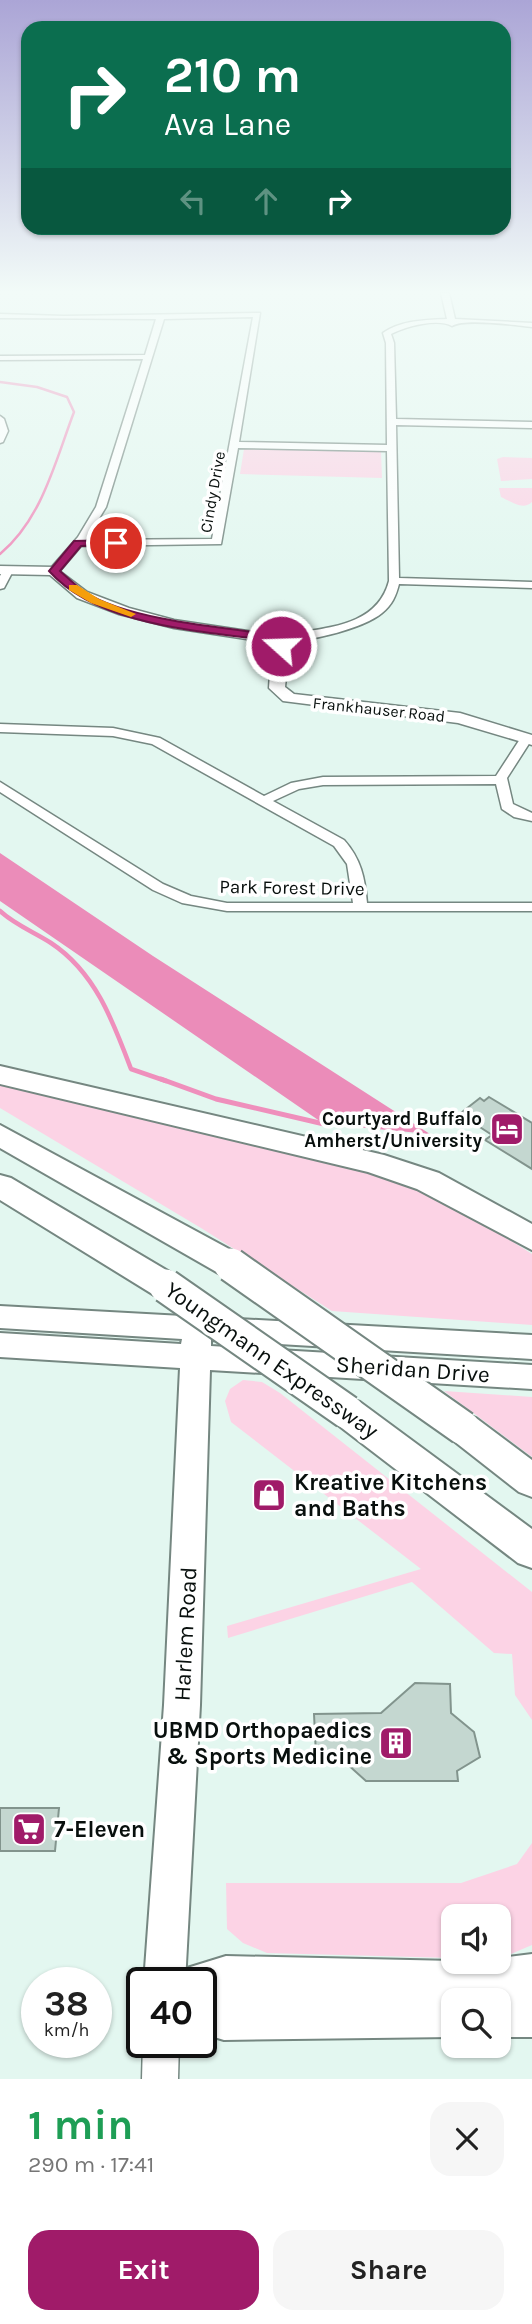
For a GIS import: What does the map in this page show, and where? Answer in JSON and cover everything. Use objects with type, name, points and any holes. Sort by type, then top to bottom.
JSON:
[{"type":"highway","points":[[0,1075],[373,1163],[428,1181],[532,1238]]},
{"type":"highway","points":[[0,1135],[231,1265],[463,1427],[532,1481]]},
{"type":"highway","name":"Youngmann Expressway","points":[[0,1186],[166,1286],[401,1450],[532,1551]]},
{"type":"highway","points":[[401,1450],[532,1572]]},
{"type":"highway","points":[[217,1982],[226,1979],[475,1985],[532,1977]]},
{"type":"highway","points":[[217,2014],[224,2016],[441,2013]]},
{"type":"highway","points":[[511,2013],[532,2013]]},
{"type":"main road","name":"Sheridan Drive","points":[[0,1317],[197,1342],[532,1377]]},
{"type":"main road","name":"Sheridan Drive","points":[[0,1345],[197,1342],[532,1347]]},
{"type":"main road","name":"Harlem Road","points":[[165,1967],[182,1705],[197,1342]]},
{"type":"street","points":[[54,571],[96,517],[107,491],[139,390]]},
{"type":"street","name":"Cindy Drive","points":[[78,543],[217,542],[244,390]]},
{"type":"street","points":[[0,586],[5,570],[54,571],[82,595],[132,614],[278,639],[332,631],[369,617],[391,596],[394,581],[391,390]]},
{"type":"street","points":[[0,419],[4,430],[0,440]]},
{"type":"street","points":[[392,422],[532,425]]},
{"type":"street","points":[[234,445],[393,448]]},
{"type":"street","points":[[394,581],[532,585]]},
{"type":"street","name":"Frankhauser Road","points":[[278,639],[281,651],[276,688],[286,696],[460,718],[529,739]]},
{"type":"street","points":[[0,728],[106,732],[156,741],[265,800],[329,837],[348,852],[358,870],[360,907]]},
{"type":"street","points":[[529,739],[502,780],[507,806],[519,814],[532,817]]},
{"type":"street","points":[[265,800],[296,786],[323,781],[502,780]]},
{"type":"street","name":"Park Forest Drive","points":[[0,786],[158,887],[187,900],[227,907],[532,906]]},
{"type":"street","points":[[160,2079],[161,2058]]},
{"type":"shaded area","points":[[244,449],[381,451],[382,478],[240,474]]},
{"type":"shaded area","points":[[532,458],[532,479],[501,481],[497,459]]},
{"type":"shaded area","points":[[499,488],[532,488],[532,502],[525,506],[512,503],[501,497]]},
{"type":"shaded area","points":[[0,853],[153,956],[430,1134],[324,1124],[0,901]]},
{"type":"shaded area","points":[[0,1079],[392,1175],[466,1212],[532,1254],[532,1325],[332,1311],[201,1228],[0,1108]]},
{"type":"shaded area","points":[[243,1380],[262,1382],[280,1393],[532,1592],[532,1720],[515,1695],[512,1654],[494,1653],[412,1582],[228,1638],[227,1626],[421,1569],[231,1422],[225,1401],[230,1389]]},
{"type":"shaded area","points":[[444,1391],[532,1397],[532,1457]]},
{"type":"shaded area","points":[[532,1843],[532,1945],[511,1954],[511,1904],[441,1904],[441,1958],[267,1953],[243,1943],[227,1929],[226,1883],[461,1883],[517,1864]]},
{"type":"building","name":"Courtyard Buffalo Amherst/University","points":[[489,1097],[532,1123],[532,1169],[485,1140],[492,1135],[466,1118],[469,1116],[462,1112],[480,1098],[484,1101]]},
{"type":"building","name":"UBMD Orthopaedics & Sports Medicine","points":[[415,1683],[450,1684],[451,1713],[474,1732],[480,1757],[457,1771],[458,1781],[366,1781],[336,1754],[316,1755],[314,1714],[381,1713]]},
{"type":"building","name":"7-Eleven","points":[[0,1808],[59,1808],[55,1851],[0,1851]]},
{"type":"waterway","points":[[0,554],[27,524],[37,507],[74,412],[67,397],[46,390]]},
{"type":"waterway","points":[[0,911],[51,943],[80,968],[101,999],[131,1069],[166,1081]]},
{"type":"waterway","points":[[161,1079],[216,1099],[324,1124]]},
{"type":"slow traffic","points":[[73,587],[82,595],[131,614]]},
{"type":"place","name":"Courtyard Buffalo Amherst/University","points":[[507,1129]]},
{"type":"place","name":"Kreative Kitchens and Baths","points":[[269,1495]]},
{"type":"place","name":"UBMD Orthopaedics & Sports Medicine","points":[[396,1743]]},
{"type":"place","name":"7-Eleven","points":[[29,1829]]},
{"type":"route","points":[[116,543],[78,543],[54,571],[61,574],[82,595],[107,606],[174,624],[277,639],[280,640],[281,646]]}]
